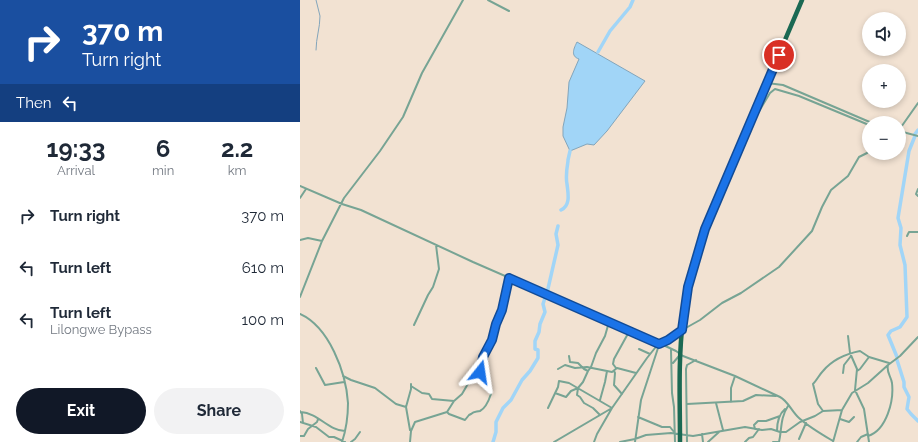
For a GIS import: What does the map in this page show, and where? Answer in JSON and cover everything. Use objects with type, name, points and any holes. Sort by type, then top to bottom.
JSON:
[{"type":"main road","points":[[680,442],[680,355],[688,287],[702,237],[802,0]]},
{"type":"street","points":[[300,297],[322,241],[346,196],[380,151],[403,117],[422,73],[463,0]]},
{"type":"street","points":[[488,0],[509,11]]},
{"type":"street","points":[[767,82],[783,84],[862,119]]},
{"type":"street","points":[[746,132],[752,126],[770,93],[775,89],[800,96],[862,122]]},
{"type":"street","points":[[906,120],[918,103]]},
{"type":"street","points":[[906,132],[918,136]]},
{"type":"street","points":[[594,442],[612,408],[650,354],[659,344],[700,320],[722,303],[741,293],[780,267],[812,232],[831,190],[848,176],[859,156],[862,155]]},
{"type":"street","points":[[300,186],[342,204],[361,210],[509,278],[630,330],[671,349],[680,355],[735,376],[778,396],[784,399],[798,417],[822,435],[833,441],[842,410],[848,398],[855,390],[868,383],[900,356],[918,337]]},
{"type":"street","points":[[300,198],[306,189]]},
{"type":"street","points":[[918,189],[916,194],[918,196]]},
{"type":"street","points":[[907,236],[909,232],[918,232]]},
{"type":"street","points":[[300,240],[308,238],[322,241]]},
{"type":"street","points":[[414,325],[433,287],[439,269],[436,245]]},
{"type":"street","points":[[410,431],[415,422],[447,412],[454,401],[462,394],[469,382],[481,370],[483,357],[492,340],[496,324],[502,310],[509,278]]},
{"type":"street","points":[[300,314],[313,322],[325,337],[337,359],[343,376],[348,401],[345,431],[342,441]]},
{"type":"street","points":[[555,394],[566,397],[583,382],[610,322]]},
{"type":"street","points":[[630,330],[614,359],[613,364],[616,368],[637,373]]},
{"type":"street","points":[[848,336],[850,354],[856,365],[857,371],[854,383],[855,390],[864,410],[869,442]]},
{"type":"street","points":[[635,441],[642,394],[659,344]]},
{"type":"street","points":[[639,349],[650,354]]},
{"type":"street","points":[[671,349],[675,442]]},
{"type":"street","points":[[823,411],[818,404],[813,384],[830,363],[841,356],[860,350],[869,357],[889,364]]},
{"type":"street","points":[[843,373],[844,365],[850,354]]},
{"type":"street","points":[[672,364],[680,355]]},
{"type":"street","points":[[569,356],[570,362],[578,363],[588,371]]},
{"type":"street","points":[[857,371],[869,357]]},
{"type":"street","points":[[687,442],[686,366],[696,360]]},
{"type":"street","points":[[857,442],[861,437],[872,434],[882,424],[892,400],[892,383],[887,371],[889,364]]},
{"type":"street","points":[[558,369],[566,365],[575,368],[591,367],[614,371]]},
{"type":"street","points":[[316,368],[325,385],[344,382]]},
{"type":"street","points":[[616,368],[614,371],[614,385],[622,394]]},
{"type":"street","points":[[447,412],[465,420],[469,414],[474,411],[481,410],[487,404],[491,394],[488,388],[489,379],[481,370]]},
{"type":"street","points":[[600,400],[607,371]]},
{"type":"street","points":[[343,376],[375,388],[400,406],[406,407]]},
{"type":"street","points":[[731,402],[731,388],[735,376]]},
{"type":"street","points":[[548,408],[555,394],[559,381],[566,382],[578,388],[612,408]]},
{"type":"street","points":[[410,442],[410,431],[406,407],[411,385],[422,393],[429,394],[432,400],[454,401]]},
{"type":"street","points":[[578,388],[577,395],[584,403],[600,415]]},
{"type":"street","points":[[687,404],[731,402],[745,400],[756,395],[778,396]]},
{"type":"street","points":[[674,407],[680,397]]},
{"type":"street","points":[[716,403],[724,430]]},
{"type":"street","points":[[777,431],[777,424],[780,416],[788,406]]},
{"type":"street","points":[[554,442],[612,408]]},
{"type":"street","points":[[773,442],[779,442],[781,423],[786,409]]},
{"type":"street","points":[[620,442],[635,441],[646,435],[680,434],[693,436],[745,427],[755,429],[771,429],[781,432],[789,430],[802,420],[815,416],[823,411],[842,410]]},
{"type":"street","points":[[345,431],[335,428],[312,414],[301,411],[301,422],[316,427],[327,436],[345,442]]},
{"type":"street","points":[[755,429],[754,425],[758,421],[766,421],[780,416]]},
{"type":"street","points":[[840,419],[849,422],[854,417]]},
{"type":"street","points":[[300,436],[304,436],[317,422],[318,418]]},
{"type":"street","points":[[638,418],[662,427],[670,427],[675,434]]},
{"type":"street","points":[[799,439],[806,423]]},
{"type":"street","points":[[745,442],[749,438],[753,437],[759,429]]},
{"type":"street","points":[[708,442],[720,431]]},
{"type":"street","points":[[351,442],[356,439],[360,432]]},
{"type":"street","points":[[702,434],[703,442]]},
{"type":"water","points":[[577,42],[645,81],[607,131],[594,145],[587,144],[570,151],[563,136],[563,127],[567,108],[569,82],[579,59],[574,56],[574,49]]},
{"type":"waterway","points":[[316,0],[320,16],[316,50]]},
{"type":"waterway","points":[[598,52],[610,31],[630,7],[633,0]]},
{"type":"waterway","points":[[915,134],[918,130]]},
{"type":"waterway","points":[[897,357],[888,335],[891,331],[900,327],[907,317],[905,265],[900,245],[901,228],[898,218],[909,151],[915,136]]},
{"type":"waterway","points":[[568,160],[570,151]]},
{"type":"waterway","points":[[561,210],[568,202],[568,161]]},
{"type":"waterway","points":[[547,293],[558,245],[556,234],[558,226]]},
{"type":"waterway","points":[[493,442],[496,432],[496,422],[503,408],[511,400],[522,380],[538,358],[538,350],[535,349],[535,341],[545,312],[543,304],[546,295]]},
{"type":"waterway","points":[[897,360],[904,382],[904,387],[909,397],[907,409],[918,421]]},
{"type":"route","points":[[480,372],[483,357],[492,340],[496,324],[502,310],[509,278],[659,344],[668,340],[682,330],[688,287],[705,229],[779,55]]}]
